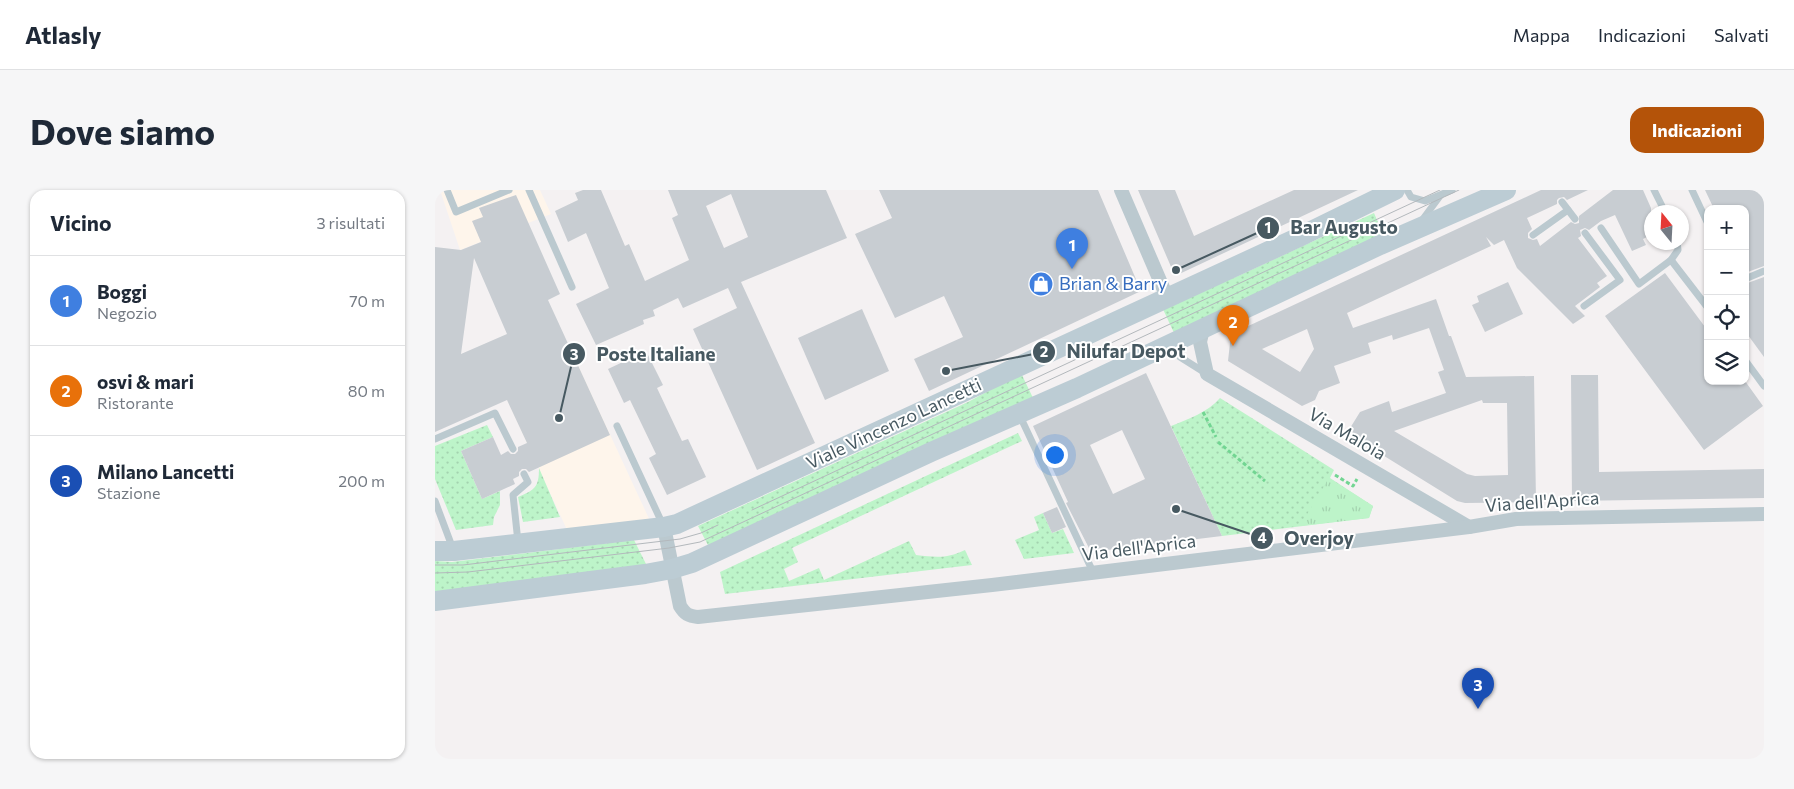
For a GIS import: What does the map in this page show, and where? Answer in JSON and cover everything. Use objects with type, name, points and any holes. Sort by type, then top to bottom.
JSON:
[{"type":"main road","name":"Viale Vincenzo Lancetti","points":[[435,601],[645,574],[692,563],[931,452],[1019,414],[1403,235],[1506,190]]},
{"type":"main road","name":"Viale Vincenzo Lancetti","points":[[445,551],[518,545],[664,527],[683,522],[1395,191]]},
{"type":"street","points":[[1121,190],[1167,297]]},
{"type":"street","points":[[1203,329],[1200,342],[1207,374]]},
{"type":"street","name":"Via Maloia","points":[[1207,374],[1469,527]]},
{"type":"street","name":"Via dell'Aprica","points":[[672,569],[680,606],[689,616],[698,617],[1469,527],[1516,519],[1764,514]]},
{"type":"street","points":[[664,527],[672,569]]},
{"type":"lane","points":[[447,190],[456,212],[509,190]]},
{"type":"lane","points":[[529,190],[572,287]]},
{"type":"lane","name":"Viale Vincenzo Lancetti","points":[[1395,191],[1425,201],[1453,190]]},
{"type":"lane","points":[[1654,190],[1662,205]]},
{"type":"lane","points":[[1692,190],[1704,216]]},
{"type":"lane","name":"Viale Vincenzo Lancetti","points":[[1403,235],[1427,215],[1440,196]]},
{"type":"lane","points":[[1562,202],[1575,220]]},
{"type":"lane","points":[[1533,235],[1568,210]]},
{"type":"lane","points":[[1601,228],[1639,284],[1671,260],[1678,250]]},
{"type":"lane","points":[[1585,233],[1620,280],[1585,306]]},
{"type":"lane","points":[[1671,260],[1704,303]]},
{"type":"lane","points":[[1749,278],[1764,271]]},
{"type":"lane","name":"Via Maloia","points":[[1180,357],[1207,374]]},
{"type":"lane","points":[[1749,365],[1764,386]]},
{"type":"lane","points":[[435,439],[495,413],[513,450]]},
{"type":"lane","points":[[1019,414],[1093,572]]},
{"type":"lane","points":[[617,426],[664,527]]},
{"type":"lane","points":[[518,545],[513,495],[528,482],[524,474]]},
{"type":"lane","points":[[435,501],[445,551]]},
{"type":"path","points":[[1203,412],[1216,437]]},
{"type":"path","points":[[1218,442],[1265,481]]},
{"type":"path","points":[[1335,475],[1353,486],[1358,479]]},
{"type":"shaded area","points":[[440,190],[540,190],[551,214],[460,250]]},
{"type":"shaded area","points":[[574,354],[651,523],[568,532],[500,384]]},
{"type":"green space","points":[[1374,213],[1384,236],[1175,335],[1162,307],[1238,276]]},
{"type":"green space","points":[[1021,373],[1034,400],[709,547],[698,526],[968,402]]},
{"type":"green space","points":[[1220,398],[1334,470],[1330,478],[1373,506],[1369,518],[1222,536],[1171,426],[1203,412]]},
{"type":"green space","points":[[487,425],[493,437],[461,451],[482,499],[500,491],[500,505],[494,517],[493,525],[456,530],[435,479],[435,446]]},
{"type":"green space","points":[[1018,433],[1022,441],[792,548],[798,562],[784,569],[789,581],[819,568],[824,580],[909,541],[916,555],[946,556],[965,550],[972,565],[725,594],[720,572]]},
{"type":"green space","points":[[539,468],[560,517],[523,522],[518,497],[535,487]]},
{"type":"green space","points":[[1329,478],[1373,506],[1369,518],[1300,526]]},
{"type":"green space","points":[[1043,513],[1052,533],[1063,529],[1074,553],[1024,559],[1015,540],[1039,530],[1034,517]]},
{"type":"green space","points":[[634,540],[647,566],[435,592],[435,561],[452,562]]},
{"type":"building","points":[[583,190],[601,190],[625,246],[629,244],[645,281],[689,260],[672,218],[678,215],[668,190],[826,190],[847,238],[741,282],[815,443],[757,470],[693,329],[737,308],[728,288],[683,308],[678,298],[653,310],[655,316],[643,320],[644,324],[596,345],[576,304],[609,288],[586,233],[568,242],[555,211],[578,200],[575,193]],"holes":[[[731,194],[748,237],[724,248],[706,206]]]},
{"type":"building","points":[[879,190],[1098,190],[1141,291],[929,391],[914,359],[963,337],[944,296],[895,318],[855,234],[892,218]]},
{"type":"building","points":[[1138,190],[1175,190],[1194,236],[1294,190],[1358,190],[1175,276]]},
{"type":"building","points":[[1541,190],[1588,190],[1567,200],[1564,197],[1559,198],[1557,204],[1527,218],[1532,229],[1528,233],[1528,238],[1537,239],[1540,246],[1571,222],[1579,223],[1579,216],[1613,190],[1643,190],[1650,205],[1644,205],[1644,246],[1632,251],[1615,215],[1601,221],[1589,230],[1585,228],[1580,230],[1581,236],[1578,238],[1607,276],[1597,283],[1600,287],[1575,306],[1585,316],[1573,324],[1517,268],[1504,240],[1494,245],[1486,237],[1491,246],[1347,313],[1353,328],[1436,299],[1466,377],[1534,376],[1536,502],[1465,503],[1457,501],[1347,433],[1360,412],[1389,401],[1392,412],[1446,393],[1438,372],[1444,370],[1429,328],[1393,340],[1392,335],[1368,343],[1371,353],[1334,366],[1340,383],[1319,391],[1315,400],[1302,406],[1228,361],[1231,334]],"holes":[[[1307,329],[1314,349],[1300,372],[1262,349]],[[1482,400],[1483,403],[1507,403],[1508,475],[1475,476],[1467,474],[1394,431]]]},
{"type":"building","points":[[1705,190],[1764,190],[1764,266],[1749,272],[1749,205],[1712,205]]},
{"type":"building","points":[[516,195],[560,294],[548,300],[610,435],[529,472],[526,469],[522,469],[519,472],[519,476],[513,479],[515,484],[482,499],[461,451],[493,437],[501,455],[508,451],[511,454],[515,454],[518,451],[518,447],[527,443],[507,400],[435,432],[435,247],[461,250],[481,242],[472,221],[483,217],[479,208]],"holes":[[[474,258],[507,334],[461,354]]]},
{"type":"building","points":[[1665,273],[1704,326],[1704,385],[1748,385],[1763,406],[1704,450],[1605,316]]},
{"type":"building","points":[[1764,277],[1764,357],[1749,336],[1749,283]]},
{"type":"building","points":[[1508,282],[1523,314],[1485,332],[1472,305],[1479,302],[1477,296]]},
{"type":"building","points":[[862,309],[889,371],[825,400],[798,338]]},
{"type":"building","points":[[646,351],[663,385],[657,388],[682,441],[688,439],[706,477],[667,495],[649,458],[656,454],[630,400],[624,403],[608,369]]},
{"type":"building","points":[[1146,373],[1222,536],[1091,552],[1066,503],[1068,502],[1033,426]],"holes":[[[1122,430],[1145,479],[1113,494],[1090,445]]]},
{"type":"building","points":[[1571,375],[1598,375],[1599,472],[1764,469],[1764,498],[1572,501]]},
{"type":"building","points":[[1057,507],[1066,527],[1052,533],[1043,513]]},
{"type":"tram line","points":[[752,510],[1440,190]]},
{"type":"tram line","points":[[435,573],[468,572],[669,548],[700,542],[1459,190]]},
{"type":"tram line","points":[[435,565],[463,565],[680,539],[701,533],[718,525]]},
{"type":"place","name":"Boggi","points":[[1072,269]]},
{"type":"place","name":"Bar Augusto","points":[[1176,270]]},
{"type":"place","name":"Brian & Barry","points":[[1041,284]]},
{"type":"place","name":"osvi & mari","points":[[1233,346]]},
{"type":"place","name":"Nilufar Depot","points":[[946,371]]},
{"type":"place","name":"Poste Italiane","points":[[559,418]]},
{"type":"place","name":"Overjoy","points":[[1176,509]]},
{"type":"place","name":"Milano Lancetti","points":[[1478,709]]}]
